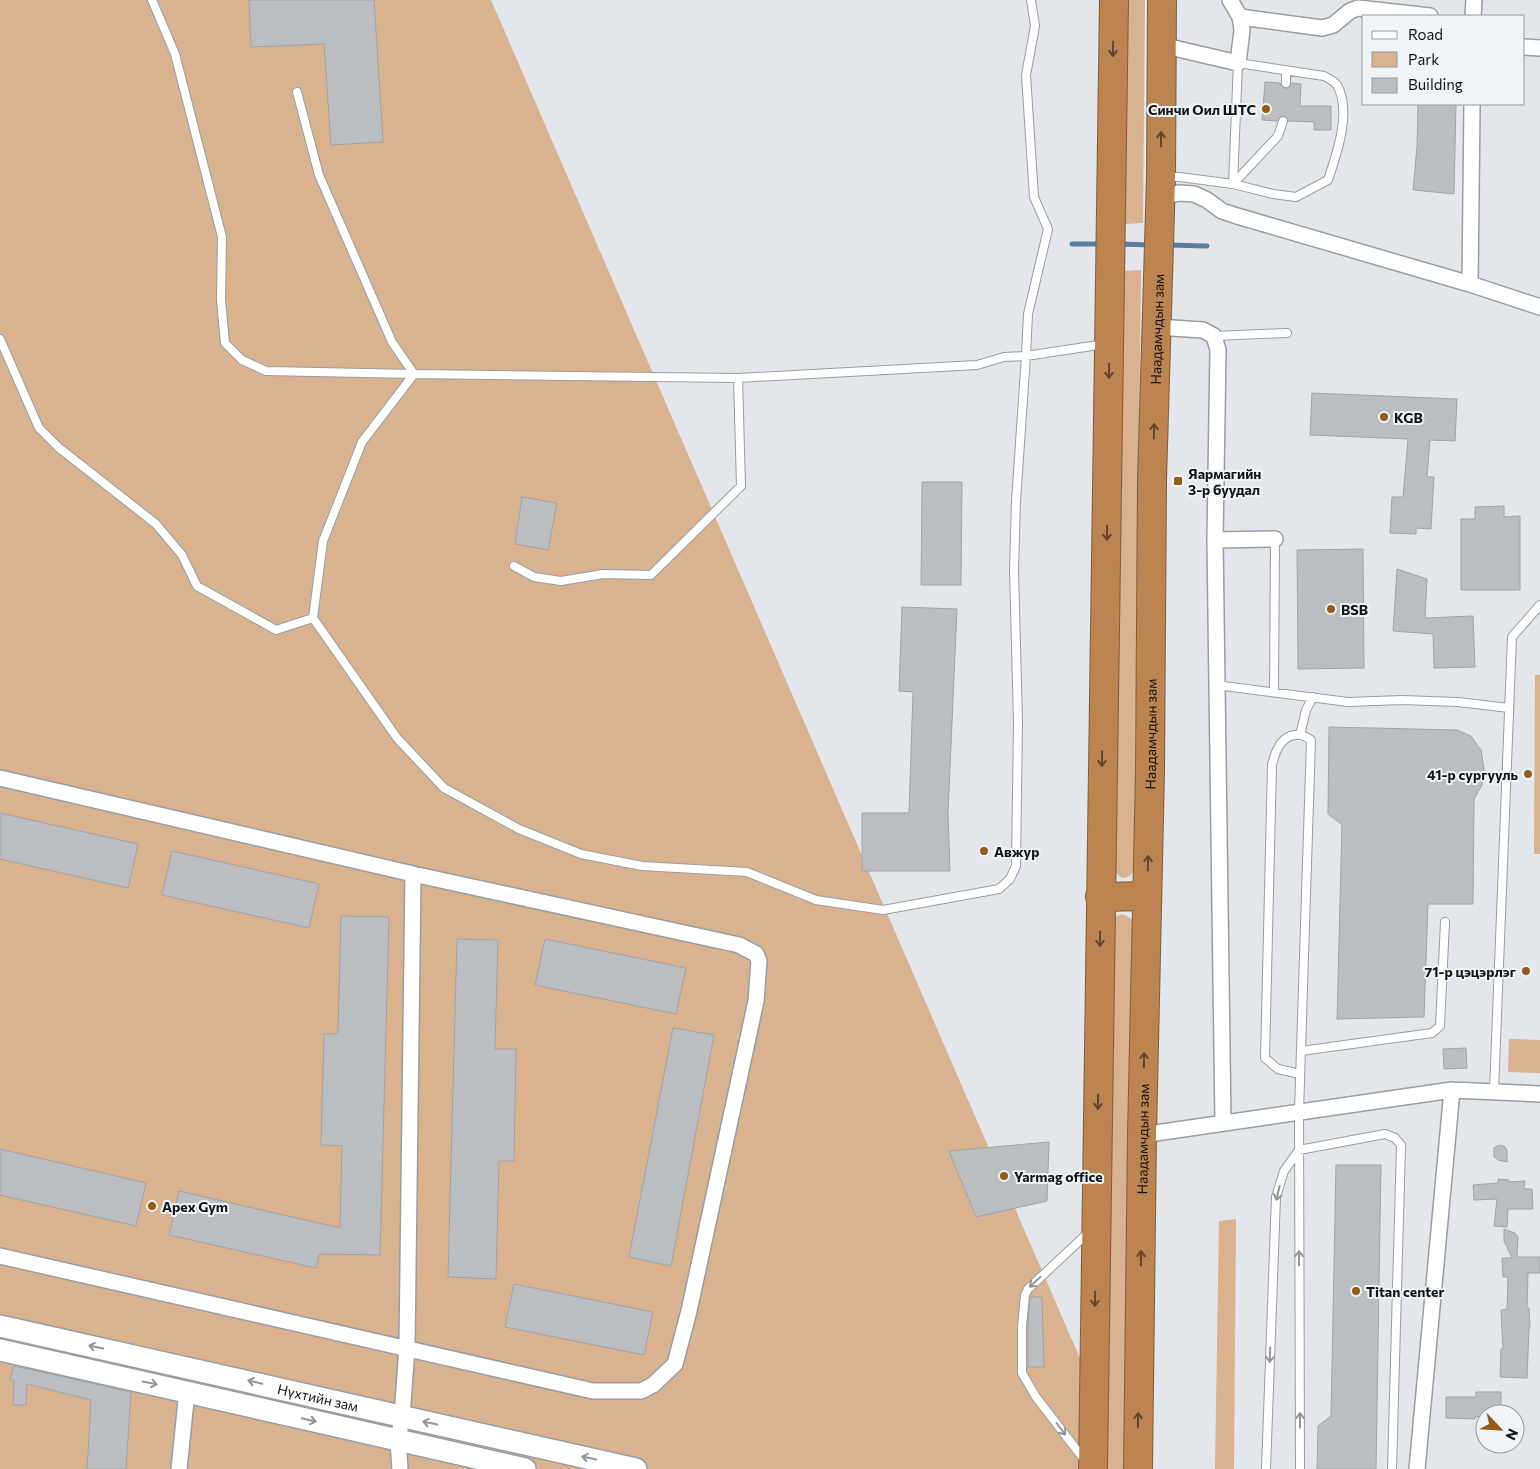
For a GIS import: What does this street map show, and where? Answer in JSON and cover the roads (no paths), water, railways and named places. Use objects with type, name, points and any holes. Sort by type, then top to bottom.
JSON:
[{"type":"highway","points":[[1092,1469],[1114,0]]},
{"type":"highway","name":"Наадамчдын зам","points":[[1138,1469],[1150,606],[1157,269],[1161,186],[1162,0]]},
{"type":"highway","points":[[1100,897],[1147,896]]},
{"type":"main road","name":"Нүхтийн зам","points":[[0,1326],[188,1366],[402,1417],[636,1469]]},
{"type":"main road","name":"Нүхтийн зам","points":[[0,1350],[525,1469]]},
{"type":"street","points":[[1161,45],[1238,63],[1242,30],[1240,18],[1230,0]]},
{"type":"street","points":[[1473,15],[1474,0]]},
{"type":"street","points":[[1240,18],[1322,28],[1334,25],[1349,5],[1358,8],[1421,15]]},
{"type":"street","points":[[1525,47],[1540,48]]},
{"type":"street","points":[[1470,284],[1472,105]]},
{"type":"street","points":[[1161,186],[1194,194],[1207,200],[1222,211],[1245,219],[1470,284],[1540,307]]},
{"type":"street","points":[[1156,327],[1203,330],[1214,336],[1218,350],[1214,540],[1223,1123]]},
{"type":"street","points":[[1214,540],[1275,539]]},
{"type":"street","points":[[0,778],[413,874],[739,945],[756,954],[759,961],[756,1001],[691,1301],[675,1364],[653,1385],[641,1391],[593,1391],[0,1256]]},
{"type":"street","points":[[400,1469],[398,1441],[402,1417],[407,1348],[413,874]]},
{"type":"street","points":[[1142,1135],[1452,1090],[1540,1094]]},
{"type":"street","points":[[1417,1469],[1452,1090]]},
{"type":"street","points":[[179,1469],[187,1391]]},
{"type":"lane","points":[[152,0],[175,54],[222,237],[221,300],[225,343],[242,360],[266,371],[738,378],[976,365],[1004,356],[1026,356],[1109,344]]},
{"type":"lane","points":[[414,374],[362,442],[323,540],[313,618],[398,738],[444,788],[519,828],[581,854],[642,866],[747,872],[816,900],[882,910],[999,889],[1010,879],[1016,866],[1018,722],[1014,570],[1016,501],[1028,314],[1048,229],[1034,197],[1026,75],[1035,26],[1031,0]]},
{"type":"lane","points":[[1161,186],[1180,177],[1233,184],[1273,194],[1296,197],[1328,180],[1339,147],[1344,104],[1336,83],[1324,76],[1238,63],[1233,184]]},
{"type":"lane","points":[[1286,70],[1286,83]]},
{"type":"lane","points":[[297,92],[319,175],[392,342],[414,374]]},
{"type":"lane","points":[[1233,184],[1278,136],[1283,121]]},
{"type":"lane","points":[[1214,336],[1287,333]]},
{"type":"lane","points":[[0,339],[39,428],[58,447],[156,524],[182,555],[197,586],[276,630],[313,618]]},
{"type":"lane","points":[[514,566],[534,577],[561,580],[603,574],[651,575],[741,486],[738,378]]},
{"type":"lane","points":[[1274,692],[1275,539]]},
{"type":"lane","points":[[1494,1091],[1512,637],[1540,605]]},
{"type":"lane","points":[[1216,685],[1348,702],[1402,700],[1458,702],[1509,708]]},
{"type":"lane","points":[[1300,735],[1306,710],[1313,697]]},
{"type":"lane","points":[[1300,1074],[1278,1069],[1264,1058],[1272,765],[1276,750],[1286,738],[1300,735],[1311,740],[1299,1111],[1300,1469]]},
{"type":"lane","points":[[1301,1051],[1432,1033],[1440,1026],[1445,922]]},
{"type":"lane","points":[[1266,1469],[1276,1197],[1284,1171],[1299,1150],[1385,1134],[1395,1138],[1401,1145],[1392,1469]]},
{"type":"lane","points":[[1092,1469],[1036,1397],[1022,1373],[1022,1327],[1025,1295],[1028,1289],[1096,1225]]},
{"type":"waterway","points":[[1072,244],[1102,244]]},
{"type":"waterway","points":[[1118,244],[1152,245]]},
{"type":"waterway","points":[[1168,245],[1207,246]]},
{"type":"place","name":"Синчи Оил ШТС","points":[[1266,109]]},
{"type":"place","name":"KGB","points":[[1384,417]]},
{"type":"place","name":"Яармагийн 3-р буудал","points":[[1178,481]]},
{"type":"place","name":"BSB","points":[[1331,609]]},
{"type":"place","name":"41-р сургууль","points":[[1528,774]]},
{"type":"place","name":"Авжур","points":[[984,851]]},
{"type":"place","name":"71-р цэцэрлэг","points":[[1526,971]]},
{"type":"place","name":"Yarmag office","points":[[1004,1176]]},
{"type":"place","name":"Apex Gym","points":[[152,1206]]},
{"type":"place","name":"Titan center","points":[[1356,1291]]}]
